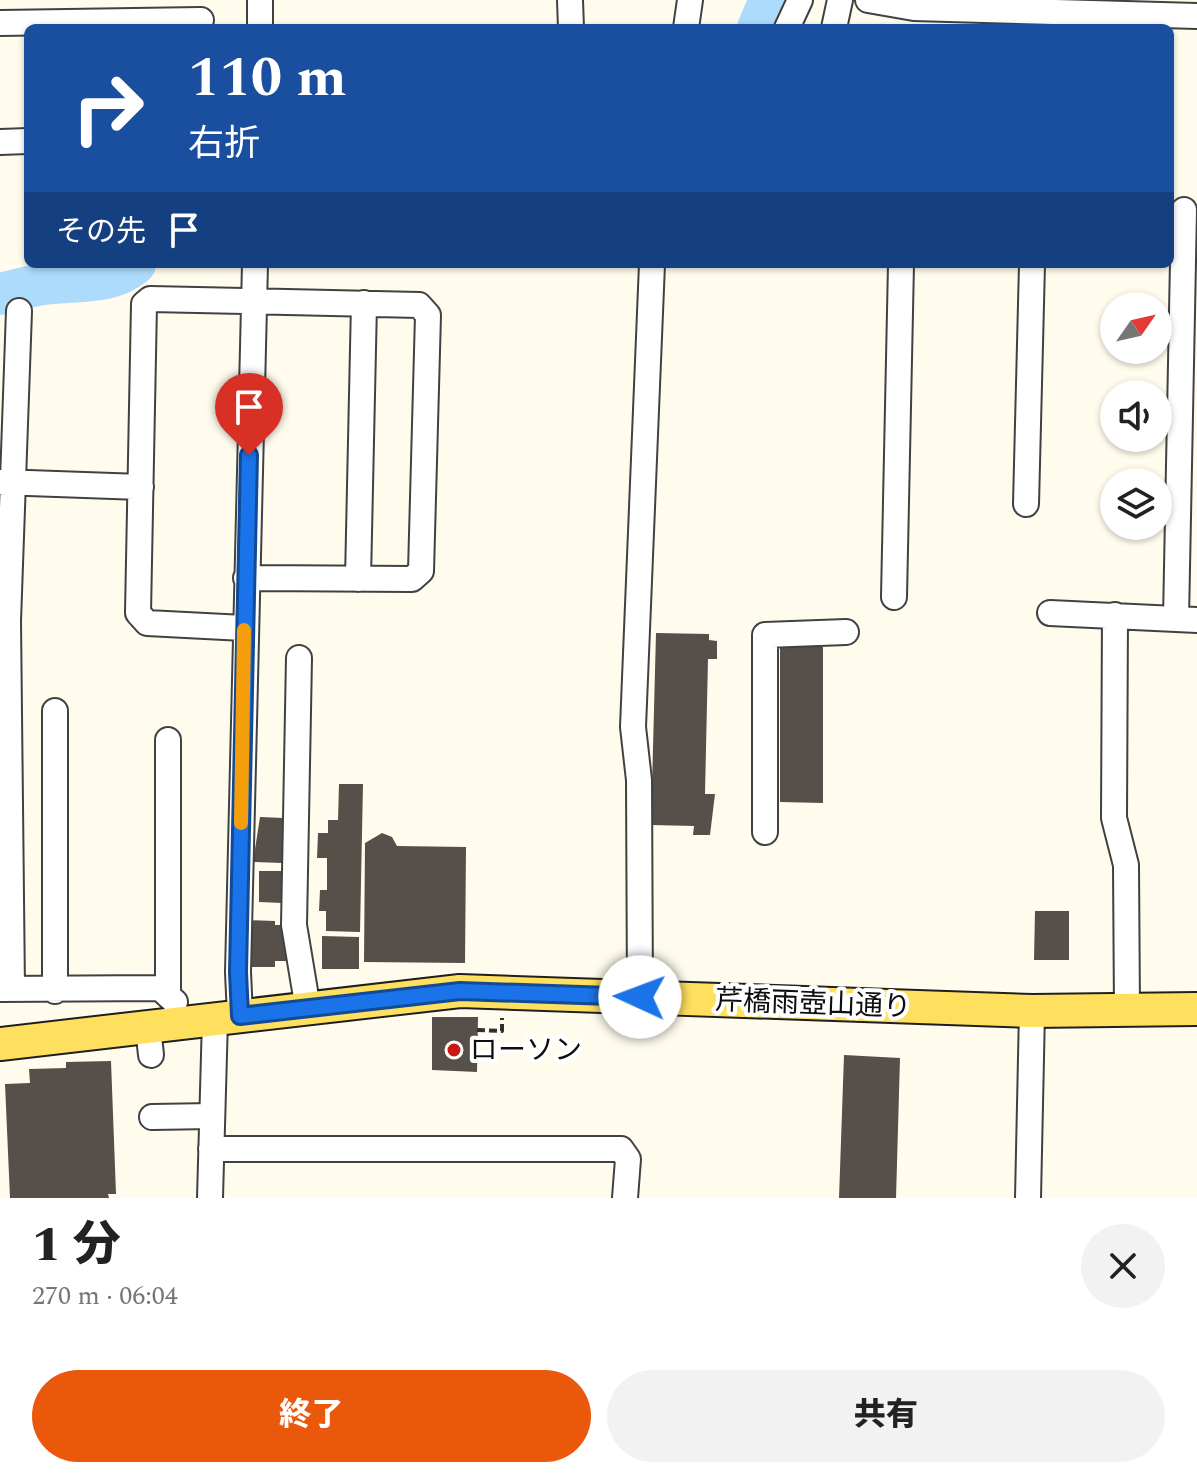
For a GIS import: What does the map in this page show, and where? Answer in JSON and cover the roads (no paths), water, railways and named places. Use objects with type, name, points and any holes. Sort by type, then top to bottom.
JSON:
[{"type":"main road","name":"芹橋雨壺山通り","points":[[0,1044],[159,1035],[228,1018],[460,991],[513,1005],[597,1006],[684,987],[1032,1011],[1197,1009]]},
{"type":"street","points":[[260,0],[260,24]]},
{"type":"street","points":[[570,0],[571,24]]},
{"type":"street","points":[[687,24],[690,0]]},
{"type":"street","points":[[789,24],[800,0]]},
{"type":"street","points":[[835,24],[840,0]]},
{"type":"street","points":[[868,0],[914,8],[1197,16]]},
{"type":"street","points":[[0,23],[201,16]]},
{"type":"street","points":[[0,142],[24,141]]},
{"type":"street","points":[[1050,613],[1187,619],[1184,210]]},
{"type":"street","points":[[210,1198],[212,1116],[238,972],[255,268]]},
{"type":"street","points":[[640,997],[639,780],[633,727],[652,268]]},
{"type":"street","points":[[894,597],[901,268]]},
{"type":"street","points":[[1026,504],[1032,268]]},
{"type":"street","points":[[244,628],[147,623],[138,613],[144,304],[150,299],[419,305],[428,315],[421,571],[412,579],[246,578]]},
{"type":"street","points":[[358,579],[364,303]]},
{"type":"street","points":[[19,311],[6,482],[6,989],[160,988],[175,998],[159,1035]]},
{"type":"street","points":[[6,482],[141,487]]},
{"type":"street","points":[[1115,615],[1114,818],[1126,865],[1127,1011]]},
{"type":"street","points":[[765,832],[765,635],[846,632]]},
{"type":"street","points":[[299,658],[294,925],[308,1009]]},
{"type":"street","points":[[55,711],[55,991]]},
{"type":"street","points":[[168,740],[168,993]]},
{"type":"street","points":[[1028,1198],[1032,1011]]},
{"type":"street","points":[[152,1117],[212,1116]]},
{"type":"street","points":[[211,1149],[621,1149],[628,1159],[625,1198]]},
{"type":"waterway","points":[[760,24],[770,0]]},
{"type":"waterway","points":[[0,294],[44,284],[103,279],[129,268]]},
{"type":"place","name":"ローソン","points":[[454,1050]]}]
